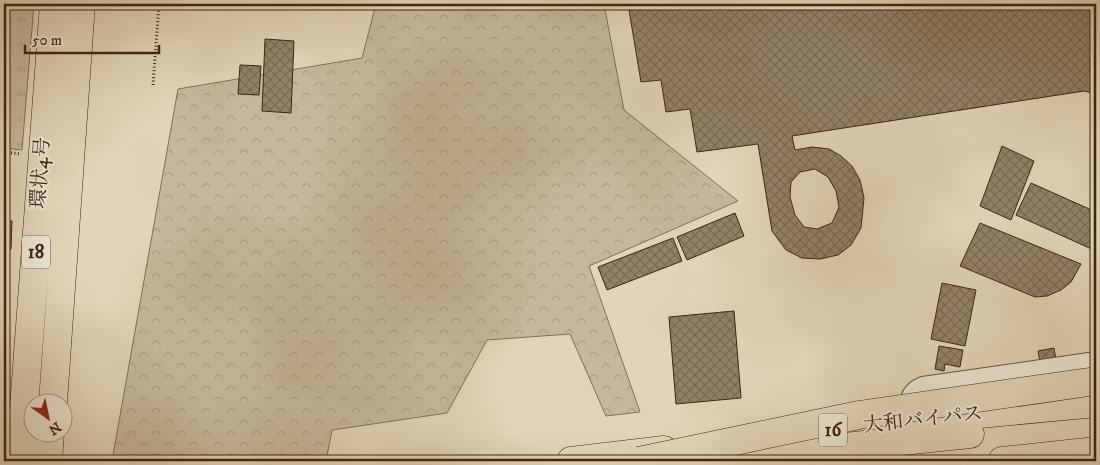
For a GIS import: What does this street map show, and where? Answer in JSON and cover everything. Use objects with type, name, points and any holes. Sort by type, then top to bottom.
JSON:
[{"type":"main road","name":"環状4号","points":[[20,461],[54,4]]},
{"type":"main road","name":"環状4号","points":[[54,392],[81,4]]},
{"type":"main road","points":[[639,461],[859,415],[1096,381]]},
{"type":"main road","name":"大和バイパス","points":[[571,461],[911,420],[1096,403]]},
{"type":"main road","name":"16","points":[[710,461],[1096,421]]},
{"type":"main road","points":[[48,461],[49,442]]},
{"type":"main road","points":[[1002,461],[1096,451]]},
{"type":"street","points":[[911,420],[910,398],[913,393],[922,387],[1096,362]]},
{"type":"path","points":[[154,85],[159,4]]},
{"type":"path","points":[[4,152],[29,155]]},
{"type":"green space","points":[[4,4],[34,4],[22,150],[4,148]]},
{"type":"green space","points":[[376,4],[604,4],[624,110],[738,201],[589,266],[640,412],[606,416],[570,334],[487,340],[447,413],[332,430],[326,461],[112,461],[178,89],[362,58]]},
{"type":"building","points":[[628,4],[1096,4],[1096,94],[1084,91],[792,136],[795,150],[812,147],[829,149],[841,156],[852,166],[860,180],[864,198],[861,228],[851,245],[838,255],[820,259],[802,258],[786,250],[772,231],[758,144],[697,152],[690,109],[666,112],[661,80],[641,82]],"holes":[[[815,169],[828,177],[836,191],[839,207],[832,223],[817,229],[804,227],[795,215],[790,197],[791,182],[800,172]]]},
{"type":"building","points":[[265,39],[294,41],[291,113],[262,111]]},
{"type":"building","points":[[240,65],[261,66],[259,95],[238,94]]},
{"type":"building","points":[[1002,146],[1034,161],[1011,220],[980,206]]},
{"type":"building","points":[[1031,183],[1096,212],[1096,251],[1016,215]]},
{"type":"building","points":[[735,213],[744,236],[687,260],[677,237]]},
{"type":"building","points":[[4,220],[12,221],[11,249],[4,249]]},
{"type":"building","points":[[980,223],[1081,264],[1071,282],[1061,290],[1047,296],[1035,297],[960,266]]},
{"type":"building","points":[[673,238],[682,261],[607,290],[598,267]]},
{"type":"building","points":[[942,283],[976,290],[965,346],[931,339]]},
{"type":"building","points":[[734,311],[741,398],[676,404],[669,317]]},
{"type":"building","points":[[939,346],[963,350],[960,367],[945,364],[944,371],[935,369]]},
{"type":"building","points":[[1054,348],[1056,360],[1040,362],[1038,351]]}]
